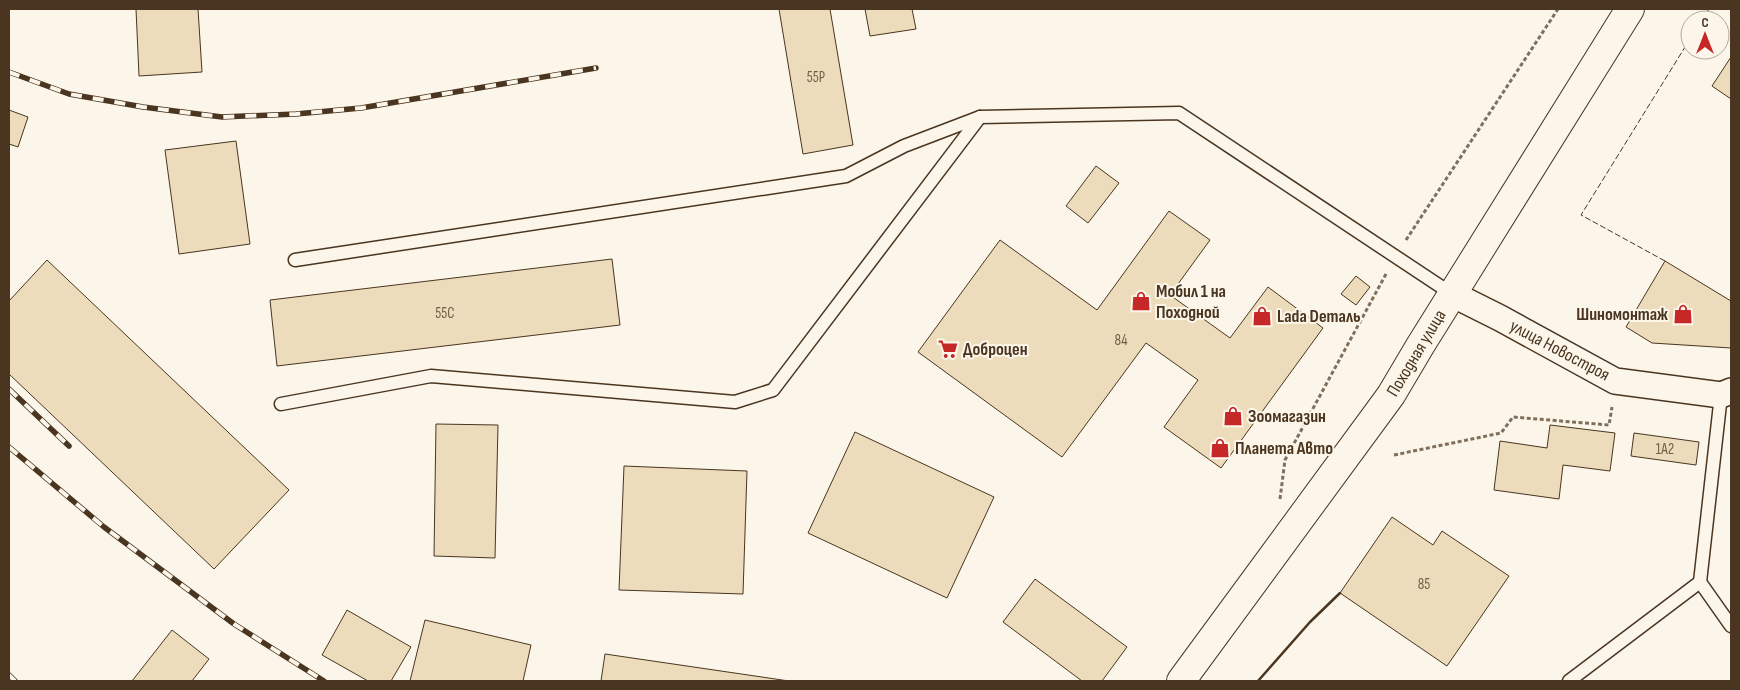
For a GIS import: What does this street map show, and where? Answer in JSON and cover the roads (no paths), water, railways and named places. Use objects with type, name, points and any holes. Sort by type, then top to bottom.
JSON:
[{"type":"main road","name":"Походная улица","points":[[1181,681],[1391,395],[1630,9]]},
{"type":"street","name":"улица Новостроя","points":[[1452,294],[1615,381],[1726,393]]},
{"type":"lane","points":[[295,260],[846,176],[904,146],[980,117],[1179,113],[1452,294]]},
{"type":"lane","points":[[281,404],[431,376],[735,402],[773,390],[980,117]]},
{"type":"lane","points":[[1726,393],[1700,582],[1731,626]]},
{"type":"lane","points":[[1569,681],[1700,582]]},
{"type":"railway","points":[[9,72],[69,94],[143,107],[222,117],[296,114],[361,108],[596,68]]},
{"type":"railway","points":[[9,389],[69,446]]},
{"type":"railway","points":[[9,447],[104,527],[234,624],[324,681]]},
{"type":"railway","points":[[9,675],[15,681]]},
{"type":"place","name":"Мобил 1 на Походной","points":[[1141,301]]},
{"type":"place","name":"Шиномонтаж","points":[[1683,314]]},
{"type":"place","name":"Lada Dеталь","points":[[1262,316]]},
{"type":"place","name":"Доброцен","points":[[948,349]]},
{"type":"place","name":"Зоомагазин","points":[[1233,416]]},
{"type":"place","name":"Планета Авто","points":[[1220,448]]}]
